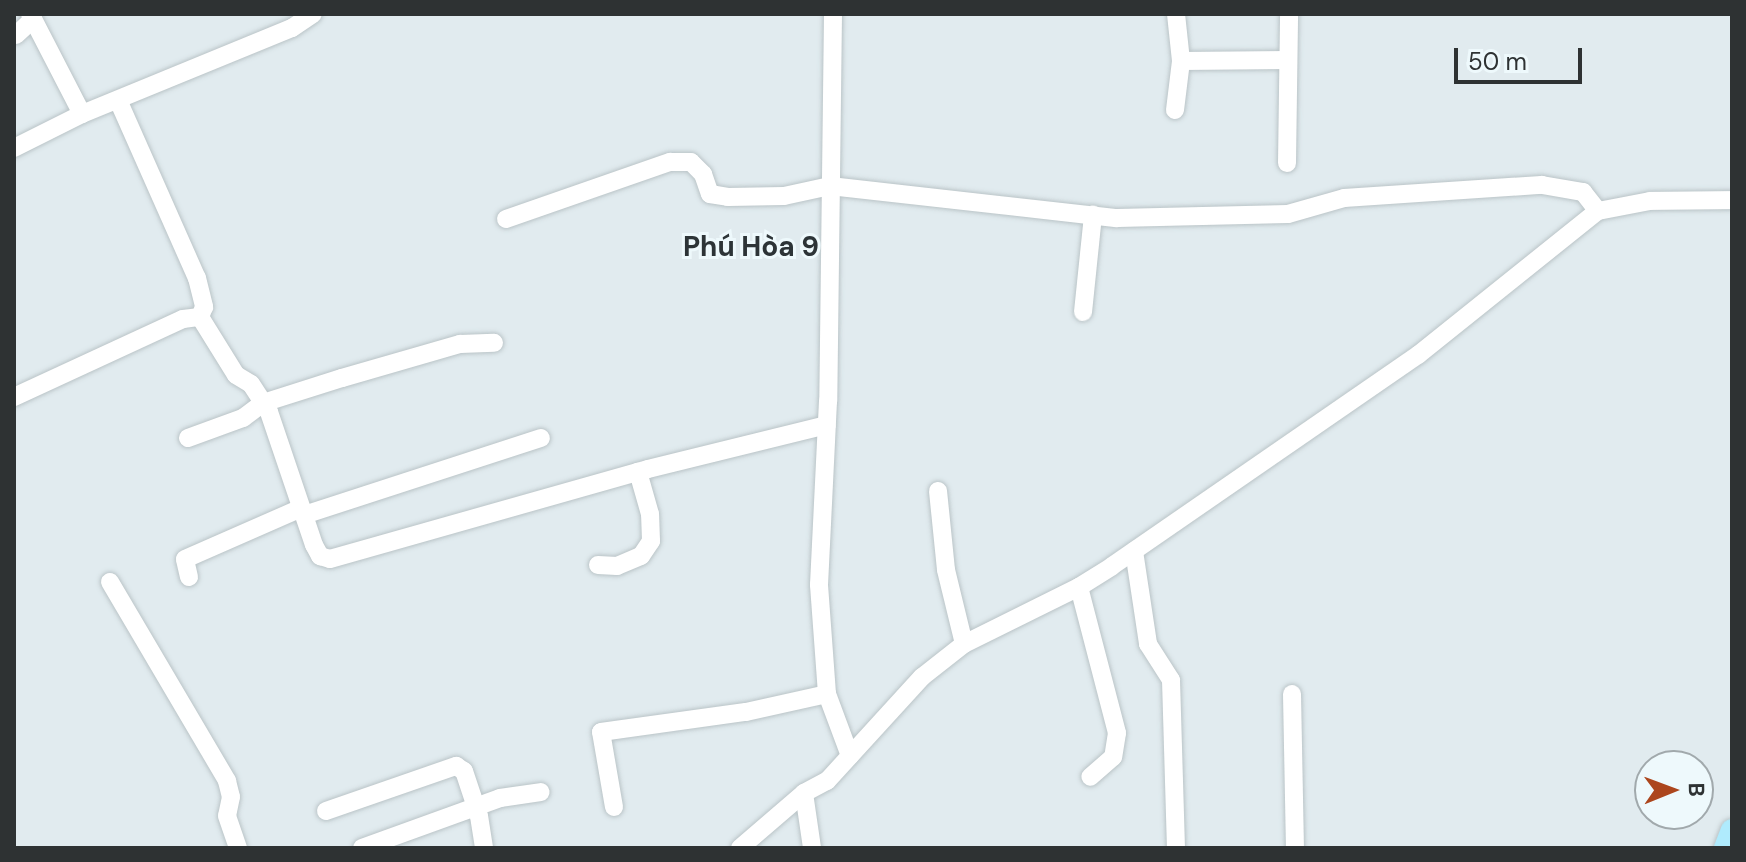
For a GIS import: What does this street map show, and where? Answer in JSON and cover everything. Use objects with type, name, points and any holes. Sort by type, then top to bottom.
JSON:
[{"type":"main road","points":[[1725,848],[1732,830]]},
{"type":"street","points":[[14,148],[82,114],[292,28],[313,14]]},
{"type":"street","points":[[833,14],[827,425],[819,585],[827,694],[850,756]]},
{"type":"street","points":[[1175,110],[1181,61],[1176,14]]},
{"type":"street","points":[[1287,163],[1289,14]]},
{"type":"street","points":[[16,35],[32,17],[82,114]]},
{"type":"street","points":[[1181,61],[1288,60]]},
{"type":"street","points":[[118,100],[197,278],[204,307],[200,317]]},
{"type":"street","points":[[506,219],[670,162],[691,162],[703,174],[710,194],[728,197],[784,196],[830,186],[1117,218],[1288,214],[1344,198],[1542,185],[1583,192],[1598,211]]},
{"type":"street","points":[[740,848],[804,793],[827,781],[922,677],[964,644],[1079,587],[1134,551],[1418,355],[1598,211],[1650,201],[1732,200]]},
{"type":"street","points":[[1083,312],[1093,215]]},
{"type":"street","points":[[14,397],[183,319],[200,317]]},
{"type":"street","points":[[200,317],[236,375],[251,384],[263,403],[320,556],[330,559],[638,472],[827,425]]},
{"type":"street","points":[[188,438],[243,418],[263,403],[460,344],[494,343]]},
{"type":"street","points":[[189,577],[185,559],[302,511],[541,438]]},
{"type":"street","points":[[598,565],[617,566],[641,556],[651,541],[650,514],[638,472]]},
{"type":"street","points":[[938,491],[946,570],[964,644]]},
{"type":"street","points":[[1134,551],[1148,644],[1171,682],[1176,848]]},
{"type":"street","points":[[110,582],[227,781],[231,797],[227,816],[238,848]]},
{"type":"street","points":[[1079,587],[1117,733],[1113,757],[1090,777]]},
{"type":"street","points":[[614,807],[601,732],[746,712],[827,694]]},
{"type":"street","points":[[1292,694],[1295,848]]},
{"type":"street","points":[[326,811],[456,766],[464,771],[476,807],[484,848]]},
{"type":"street","points":[[362,848],[500,798],[541,792]]},
{"type":"street","points":[[804,793],[812,848]]},
{"type":"district","name":"Phú Hòa 9","points":[[751,247]]}]
